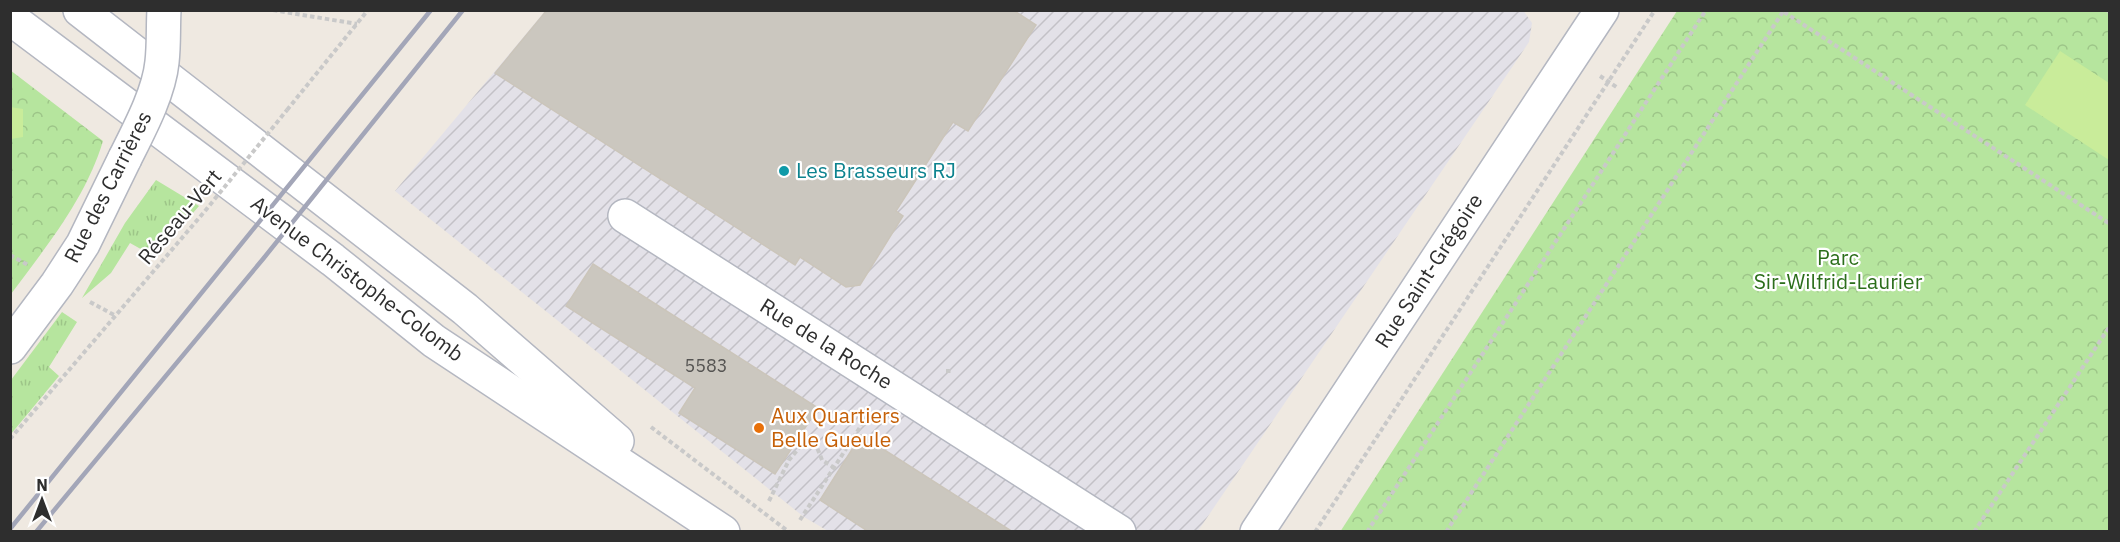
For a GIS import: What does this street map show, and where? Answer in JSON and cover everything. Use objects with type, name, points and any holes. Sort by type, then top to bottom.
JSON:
[{"type":"main road","name":"Avenue Christophe-Colomb","points":[[80,10],[465,309],[718,528]]},
{"type":"main road","name":"Rue des Carrières","points":[[10,347],[57,284],[83,244],[142,124],[158,82],[162,63],[164,10]]},
{"type":"main road","name":"Rue Saint-Grégoire","points":[[1257,531],[1594,14]]},
{"type":"main road","name":"Avenue Christophe-Colomb","points":[[10,18],[333,260],[434,341],[718,528]]},
{"type":"main road","name":"Rue de la Roche","points":[[625,216],[1119,531]]},
{"type":"path","points":[[273,10],[357,24]]},
{"type":"path","name":"Réseau-Vert","points":[[10,439],[205,211],[368,10]]},
{"type":"path","points":[[1315,531],[1655,10]]},
{"type":"path","points":[[1367,531],[1706,10]]},
{"type":"path","points":[[1446,531],[1784,11],[2109,224]]},
{"type":"path","points":[[1592,70],[1618,88]]},
{"type":"path","points":[[10,255],[36,270]]},
{"type":"path","points":[[82,298],[116,316]]},
{"type":"path","points":[[1974,531],[2109,326]]},
{"type":"path","points":[[800,520],[869,415]]},
{"type":"path","points":[[800,436],[816,445],[822,460],[833,467]]},
{"type":"path","points":[[770,501],[789,460],[806,440]]},
{"type":"shaded area","points":[[1523,10],[1532,23],[1529,42],[1198,531],[828,531],[804,517],[395,191],[545,11]]},
{"type":"green space","name":"Parc Sir-Wilfrid-Laurier","points":[[1677,11],[2109,11],[2109,531],[1340,532]]},
{"type":"green space","points":[[2060,51],[2109,83],[2109,160],[2025,105]]},
{"type":"green space","points":[[10,70],[103,141],[96,162],[76,202],[11,294]]},
{"type":"green space","points":[[10,107],[23,109],[23,137],[11,139]]},
{"type":"green space","points":[[156,180],[199,206],[155,257],[130,243],[111,273],[82,298],[125,223]]},
{"type":"green space","points":[[62,312],[77,322],[49,367],[59,376],[11,434],[11,380]]},
{"type":"building","name":"Les Brasseurs RJ","points":[[547,10],[1013,10],[1036,25],[968,131],[953,122],[896,211],[903,216],[860,285],[846,287],[800,257],[795,265],[495,73]]},
{"type":"building","points":[[593,264],[818,408],[775,474],[679,413],[695,388],[566,306]]},
{"type":"building","points":[[861,435],[1013,532],[869,532],[820,500]]},
{"type":"railway","points":[[10,529],[431,10]]},
{"type":"railway","points":[[36,532],[263,259],[463,10]]},
{"type":"place","name":"Les Brasseurs RJ","points":[[784,171]]},
{"type":"place","name":"Aux Quartiers Belle Gueule","points":[[759,428]]}]
